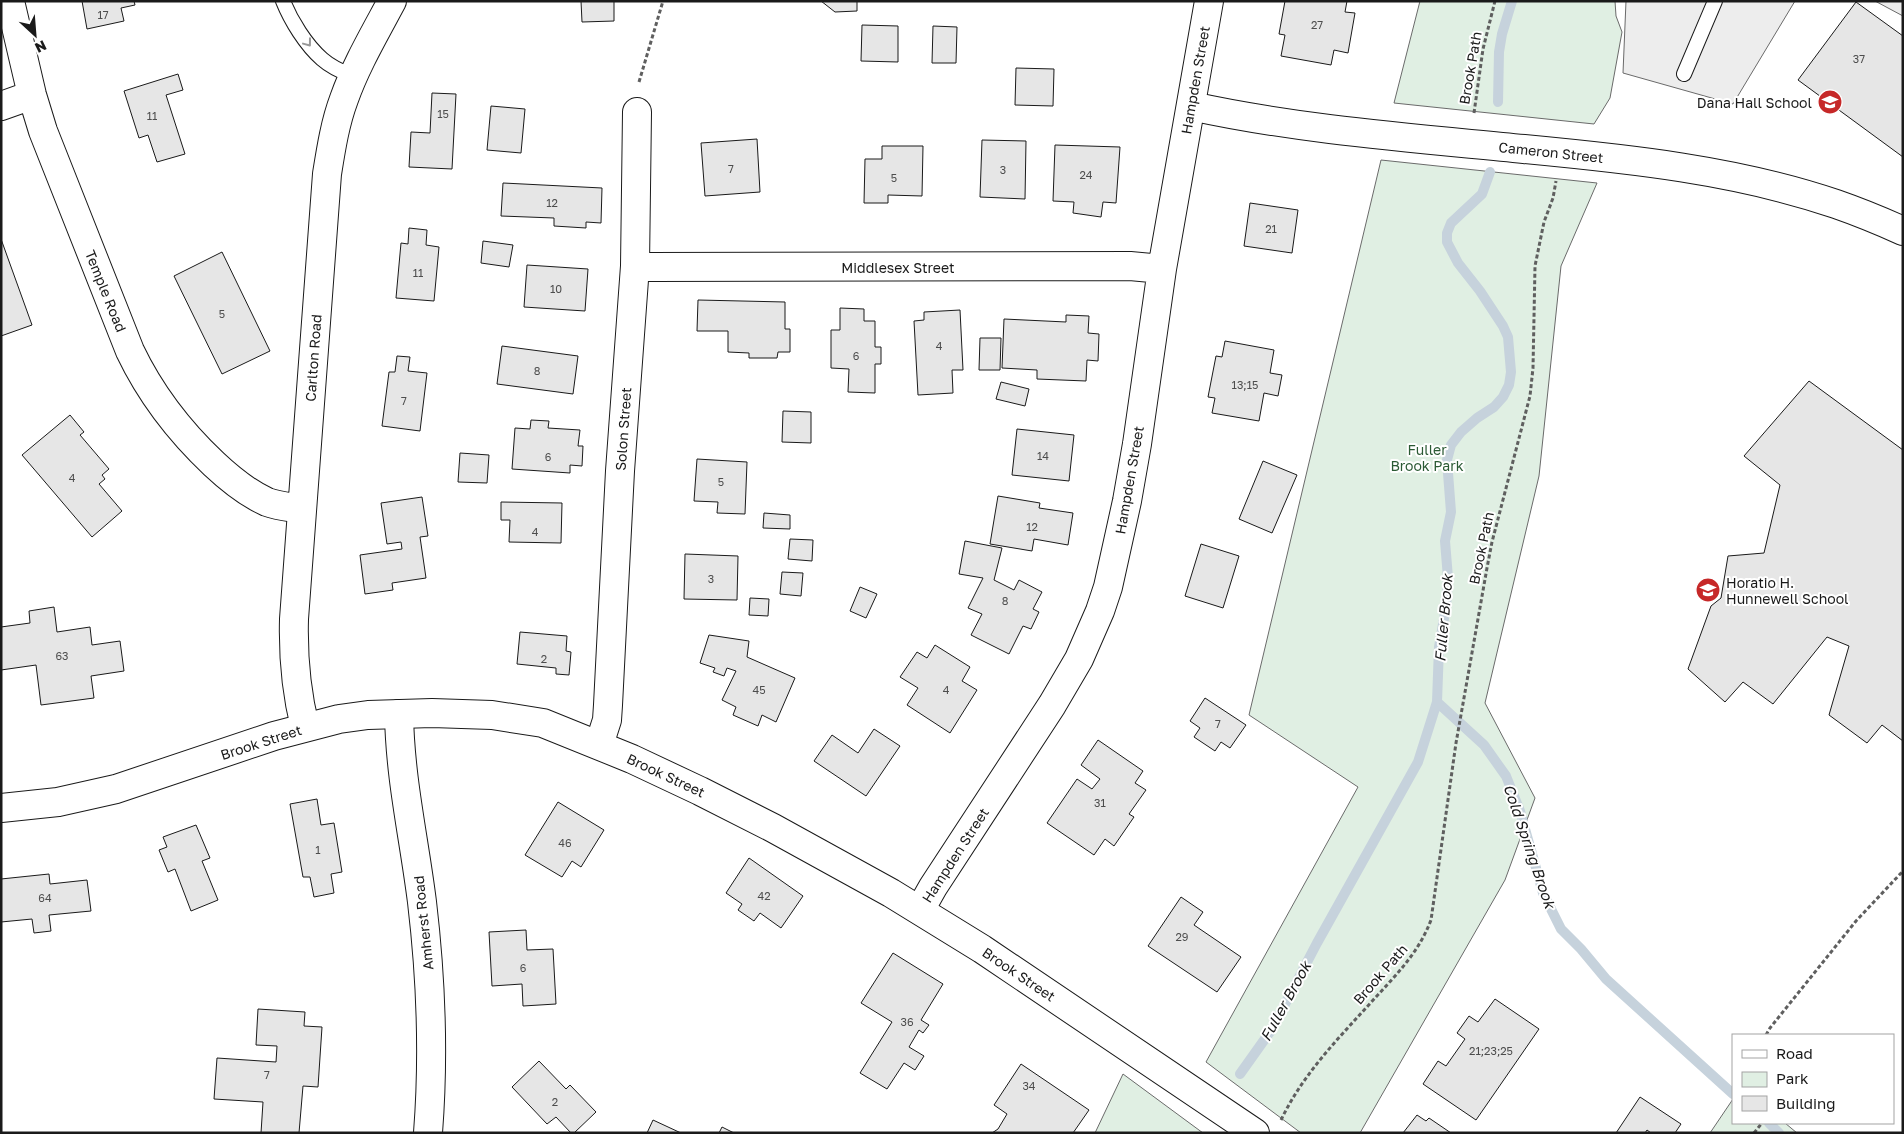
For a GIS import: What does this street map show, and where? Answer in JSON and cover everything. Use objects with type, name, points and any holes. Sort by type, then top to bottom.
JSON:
[{"type":"street","name":"Temple Road","points":[[10,1],[32,94],[43,131],[130,351],[153,394],[182,432],[237,484],[267,502],[283,507],[301,509]]},
{"type":"street","name":"Carlton Road","points":[[305,727],[297,686],[293,645],[301,509],[327,174],[336,123],[353,76],[392,1]]},
{"type":"street","name":"Hampden Street","points":[[920,910],[933,887],[1052,706],[1079,659],[1100,611],[1110,577],[1127,501],[1162,269],[1209,1]]},
{"type":"street","points":[[1,106],[32,94]]},
{"type":"street","name":"Cameron Street","points":[[1191,106],[1244,117],[1355,132],[1560,152],[1669,166],[1746,179],[1837,204],[1903,231]]},
{"type":"street","name":"Solon Street","points":[[599,745],[605,727],[608,705],[620,471],[635,266],[637,112]]},
{"type":"street","name":"Middlesex Street","points":[[635,266],[651,268],[1130,266],[1162,269]]},
{"type":"street","name":"Brook Street","points":[[1,808],[58,802],[116,789],[305,727],[339,719],[399,714],[463,713],[518,718],[543,723],[599,745],[729,805],[920,910],[1255,1133]]},
{"type":"street","name":"Amherst Road","points":[[399,714],[399,742],[404,790],[422,900],[428,961],[432,1071],[428,1133]]},
{"type":"lane","points":[[283,1],[296,26],[322,59],[338,70],[353,76]]},
{"type":"lane","points":[[1684,74],[1715,1]]},
{"type":"path","points":[[637,112],[637,92],[641,73],[664,1]]},
{"type":"path","name":"Brook Path","points":[[1474,118],[1483,48],[1495,1]]},
{"type":"path","name":"Brook Path","points":[[1280,1123],[1298,1089],[1322,1055],[1404,966],[1425,936],[1431,920],[1456,743],[1492,542],[1530,396],[1533,360],[1535,266],[1544,222],[1553,198],[1560,152]]},
{"type":"path","points":[[1767,1034],[1856,921],[1903,871]]},
{"type":"green space","points":[[1420,1],[1615,1],[1616,16],[1622,32],[1610,98],[1594,124],[1394,103]]},
{"type":"green space","name":"Fuller Brook Park","points":[[1381,160],[1597,183],[1561,266],[1539,476],[1485,703],[1535,798],[1505,880],[1360,1133],[1301,1133],[1206,1062],[1358,787],[1249,715]]},
{"type":"green space","points":[[1123,1074],[1203,1133],[1095,1133]]},
{"type":"green space","points":[[1732,1100],[1732,1124],[1786,1124],[1797,1133],[1710,1133]]},
{"type":"shaded area","points":[[1626,1],[1795,1],[1733,104],[1623,73]]},
{"type":"shaded area","points":[[1875,1],[1903,1],[1903,16]]},
{"type":"building","points":[[82,1],[134,1],[135,5],[121,8],[124,21],[87,29]]},
{"type":"building","points":[[581,1],[614,1],[614,21],[582,22]]},
{"type":"building","points":[[821,1],[857,1],[857,11],[835,12]]},
{"type":"building","points":[[1285,1],[1347,1],[1345,12],[1355,13],[1348,53],[1334,50],[1331,65],[1281,56],[1285,35],[1279,34]]},
{"type":"building","points":[[1856,2],[1903,36],[1903,157],[1798,80]]},
{"type":"building","points":[[862,25],[898,26],[898,62],[861,61]]},
{"type":"building","points":[[933,26],[957,27],[956,63],[932,63]]},
{"type":"building","points":[[1016,68],[1054,69],[1053,106],[1015,105]]},
{"type":"building","points":[[178,74],[183,90],[166,95],[185,154],[157,162],[148,135],[139,138],[124,91]]},
{"type":"building","points":[[432,93],[456,94],[452,169],[409,167],[411,132],[430,133]]},
{"type":"building","points":[[491,106],[525,109],[521,153],[487,150]]},
{"type":"building","points":[[757,139],[760,192],[705,196],[701,143]]},
{"type":"building","points":[[982,140],[1026,141],[1025,199],[980,197]]},
{"type":"building","points":[[1055,145],[1120,147],[1116,203],[1103,202],[1101,217],[1073,213],[1074,202],[1053,201]]},
{"type":"building","points":[[882,146],[923,146],[922,196],[888,195],[888,203],[864,203],[865,159],[882,159]]},
{"type":"building","points":[[503,183],[602,188],[601,223],[586,222],[586,228],[554,226],[554,218],[501,216]]},
{"type":"building","points":[[1250,203],[1298,210],[1292,253],[1244,246]]},
{"type":"building","points":[[409,228],[427,230],[426,245],[439,247],[434,301],[396,298],[401,243],[408,244]]},
{"type":"building","points":[[1,239],[32,325],[1,336]]},
{"type":"building","points":[[483,241],[513,245],[509,267],[481,263]]},
{"type":"building","points":[[222,252],[270,351],[222,374],[174,276]]},
{"type":"building","points":[[527,265],[588,269],[585,311],[524,307]]},
{"type":"building","points":[[698,300],[785,302],[785,329],[790,329],[790,352],[778,352],[777,358],[749,358],[749,353],[728,352],[728,331],[697,331]]},
{"type":"building","points":[[840,308],[864,309],[864,321],[875,321],[875,347],[881,347],[881,364],[875,364],[875,393],[848,392],[849,369],[831,368],[831,330],[840,330]]},
{"type":"building","points":[[960,310],[963,370],[952,370],[953,393],[918,395],[914,321],[924,320],[924,312]]},
{"type":"building","points":[[1066,315],[1089,316],[1088,333],[1099,334],[1098,361],[1087,360],[1086,381],[1037,379],[1037,370],[1002,368],[1004,319],[1066,322]]},
{"type":"building","points":[[980,338],[1001,338],[1000,370],[979,370]]},
{"type":"building","points":[[1225,341],[1274,350],[1270,373],[1282,375],[1278,396],[1264,393],[1259,421],[1212,413],[1215,398],[1208,397],[1216,356],[1222,357]]},
{"type":"building","points":[[502,346],[578,356],[573,394],[497,384]]},
{"type":"building","points":[[397,356],[410,357],[408,371],[427,373],[420,431],[382,426],[389,372],[395,372]]},
{"type":"building","points":[[1809,381],[1903,450],[1903,741],[1882,725],[1867,743],[1829,715],[1849,646],[1827,637],[1773,704],[1743,682],[1725,702],[1688,669],[1711,606],[1721,598],[1728,556],[1764,553],[1780,485],[1744,456]]},
{"type":"building","points":[[1001,382],[1029,389],[1025,406],[996,399]]},
{"type":"building","points":[[783,411],[811,412],[811,443],[782,442]]},
{"type":"building","points":[[70,415],[84,432],[80,435],[109,469],[102,475],[105,479],[99,484],[122,511],[92,537],[22,455]]},
{"type":"building","points":[[531,420],[549,421],[548,428],[580,430],[578,446],[583,446],[582,466],[570,465],[570,473],[512,469],[515,428],[530,429]]},
{"type":"building","points":[[1017,429],[1074,435],[1069,481],[1012,475]]},
{"type":"building","points":[[460,453],[489,455],[487,483],[458,482]]},
{"type":"building","points":[[697,459],[747,462],[745,514],[717,513],[718,502],[694,501]]},
{"type":"building","points":[[1263,461],[1297,475],[1272,533],[1239,519]]},
{"type":"building","points":[[998,496],[1040,503],[1039,508],[1073,513],[1068,545],[1034,539],[1032,551],[990,544]]},
{"type":"building","points":[[422,497],[428,536],[420,537],[426,578],[392,583],[393,590],[365,594],[360,555],[402,549],[401,542],[387,544],[381,503]]},
{"type":"building","points":[[501,502],[562,503],[561,543],[509,542],[510,520],[501,520]]},
{"type":"building","points":[[764,513],[790,515],[790,529],[763,528]]},
{"type":"building","points":[[790,539],[813,540],[812,561],[788,559]]},
{"type":"building","points":[[965,541],[1002,548],[994,580],[1014,590],[1019,580],[1042,592],[1033,609],[1039,612],[1031,629],[1023,626],[1009,654],[971,635],[982,614],[968,608],[983,578],[959,574]]},
{"type":"building","points":[[1201,544],[1239,556],[1223,608],[1185,596]]},
{"type":"building","points":[[685,554],[738,556],[737,600],[684,599]]},
{"type":"building","points":[[782,572],[803,573],[801,596],[780,594]]},
{"type":"building","points":[[860,587],[877,594],[866,618],[850,611]]},
{"type":"building","points":[[750,598],[769,599],[768,616],[749,615]]},
{"type":"building","points":[[54,607],[57,632],[90,627],[92,645],[120,641],[124,671],[91,676],[94,698],[41,705],[36,665],[1,670],[1,627],[30,623],[29,611]]},
{"type":"building","points":[[520,632],[567,636],[566,651],[571,652],[569,675],[556,674],[556,668],[517,664]]},
{"type":"building","points":[[709,635],[749,641],[747,657],[795,678],[776,722],[762,715],[758,726],[733,715],[736,707],[722,700],[736,671],[727,668],[724,676],[713,672],[715,668],[700,663]]},
{"type":"building","points":[[935,645],[970,667],[962,681],[977,690],[950,733],[907,705],[918,688],[900,677],[917,652],[927,658]]},
{"type":"building","points":[[1205,698],[1246,725],[1230,748],[1221,742],[1215,751],[1194,737],[1200,728],[1190,721]]},
{"type":"building","points":[[874,729],[900,746],[866,796],[814,761],[832,735],[858,753]]},
{"type":"building","points":[[1098,740],[1143,771],[1135,783],[1146,790],[1129,814],[1134,817],[1114,846],[1105,839],[1094,855],[1047,823],[1077,779],[1092,789],[1100,779],[1081,765]]},
{"type":"building","points":[[317,799],[321,825],[334,823],[342,872],[331,874],[334,893],[314,897],[310,877],[303,877],[290,804]]},
{"type":"building","points":[[558,802],[604,830],[581,867],[572,861],[562,877],[525,855]]},
{"type":"building","points":[[196,825],[210,858],[202,861],[218,900],[191,911],[175,869],[168,872],[159,850],[167,847],[163,837]]},
{"type":"building","points":[[749,858],[803,896],[781,928],[760,913],[754,921],[738,910],[742,904],[726,893]]},
{"type":"building","points":[[49,874],[50,884],[87,880],[91,911],[49,915],[51,931],[34,933],[32,919],[1,922],[1,879]]},
{"type":"building","points":[[1181,897],[1203,912],[1194,925],[1241,957],[1217,992],[1148,946]]},
{"type":"building","points":[[526,930],[527,950],[553,949],[556,1004],[523,1006],[522,984],[492,986],[489,932]]},
{"type":"building","points":[[893,953],[943,984],[921,1020],[929,1025],[923,1033],[919,1030],[909,1047],[924,1056],[915,1070],[904,1063],[887,1089],[860,1073],[892,1022],[861,1003]]},
{"type":"building","points":[[1495,999],[1539,1029],[1476,1120],[1423,1084],[1438,1061],[1446,1066],[1465,1039],[1457,1033],[1469,1016],[1478,1022]]},
{"type":"building","points":[[258,1009],[305,1012],[304,1026],[322,1027],[318,1087],[303,1086],[299,1133],[261,1133],[263,1102],[214,1099],[217,1058],[276,1062],[277,1046],[256,1045]]},
{"type":"building","points":[[539,1061],[566,1089],[570,1085],[596,1112],[574,1133],[571,1133],[556,1117],[547,1124],[512,1087]]},
{"type":"building","points":[[1021,1064],[1089,1110],[1073,1133],[992,1133],[998,1129],[1007,1114],[994,1105]]},
{"type":"building","points":[[1640,1097],[1681,1124],[1675,1133],[1651,1133],[1647,1130],[1645,1133],[1616,1133]]},
{"type":"building","points":[[1417,1115],[1426,1121],[1429,1118],[1451,1133],[1403,1133]]},
{"type":"building","points":[[653,1120],[681,1133],[647,1133]]},
{"type":"building","points":[[722,1127],[734,1133],[719,1133]]},
{"type":"waterway","name":"Fuller Brook","points":[[1498,102],[1499,52],[1502,34],[1512,1]]},
{"type":"waterway","name":"Fuller Brook","points":[[1240,1074],[1272,1029],[1317,943],[1418,762],[1437,702],[1439,647],[1446,607],[1448,578],[1445,541],[1451,512],[1447,460],[1451,445],[1461,432],[1494,407],[1503,397],[1509,385],[1511,372],[1508,337],[1503,326],[1480,291],[1458,263],[1447,242],[1447,233],[1451,223],[1482,194],[1490,172]]},
{"type":"waterway","name":"Cold Spring Brook","points":[[1437,702],[1484,745],[1506,776],[1520,811],[1543,893],[1561,929],[1606,979],[1732,1093]]},
{"type":"waterway","name":"Cold Spring Brook","points":[[1770,1124],[1779,1133]]},
{"type":"place","name":"Dana Hall School","points":[[1830,102]]},
{"type":"place","name":"Horatio H. Hunnewell School","points":[[1708,590]]}]
